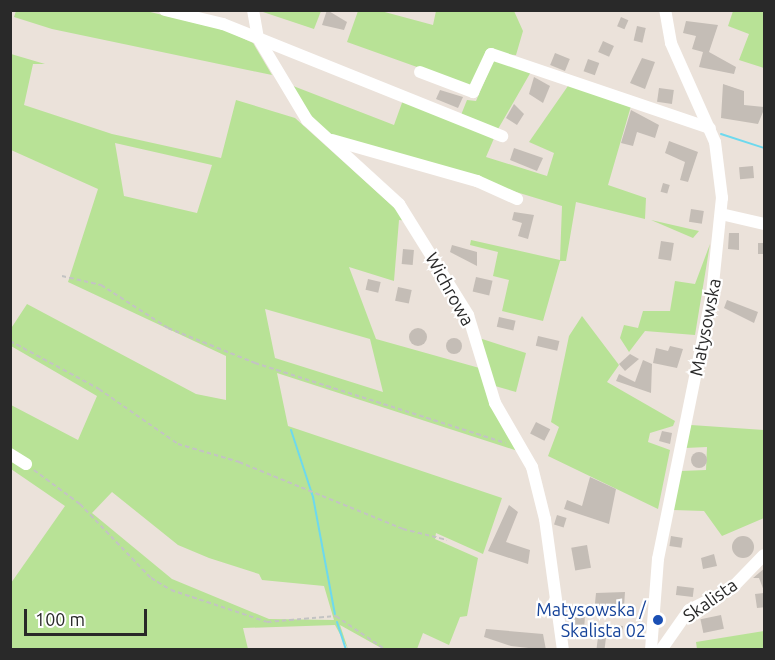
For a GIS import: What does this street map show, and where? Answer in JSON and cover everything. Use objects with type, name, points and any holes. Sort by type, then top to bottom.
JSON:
[{"type":"street","points":[[165,10],[258,38],[502,136]]},
{"type":"street","name":"Wichrowa","points":[[253,10],[258,38],[307,120],[332,140],[411,220],[468,315],[495,403],[523,450],[545,519],[563,650]]},
{"type":"street","name":"Matysowska","points":[[651,650],[658,560],[712,294],[721,214],[721,166],[710,128],[671,43],[665,10]]},
{"type":"street","points":[[420,72],[473,92],[491,54],[710,128]]},
{"type":"street","points":[[332,140],[477,181],[517,200]]},
{"type":"street","points":[[721,214],[765,224]]},
{"type":"street","points":[[10,454],[26,464]]},
{"type":"street","name":"Skalista","points":[[661,650],[689,610],[731,589],[765,555]]},
{"type":"path","points":[[62,276],[101,285],[168,328],[255,363],[523,450]]},
{"type":"path","points":[[10,340],[99,389],[178,444],[239,462],[403,529],[447,540]]},
{"type":"path","points":[[26,464],[80,504],[151,578],[171,590],[267,622],[336,616],[386,650]]},
{"type":"green space","points":[[257,10],[321,11],[314,29]]},
{"type":"green space","points":[[16,11],[146,11],[225,30],[253,43],[272,75],[52,29],[14,17]]},
{"type":"green space","points":[[358,11],[381,11],[433,25],[436,11],[514,11],[523,31],[516,55],[485,53],[473,87],[347,42]]},
{"type":"green space","points":[[733,11],[764,11],[764,68],[739,60],[749,34],[728,26]]},
{"type":"green space","points":[[11,54],[45,64],[33,64],[24,105],[112,134],[221,158],[236,100],[295,118],[409,221],[399,220],[394,281],[349,267],[376,339],[483,369],[521,452],[277,373],[288,426],[502,498],[483,554],[436,533],[435,539],[478,558],[467,616],[460,617],[449,645],[423,633],[417,649],[383,649],[340,625],[348,649],[335,625],[243,628],[248,649],[11,649],[11,583],[65,506],[11,469],[11,405],[78,440],[97,396],[11,346],[10,330],[27,304],[196,394],[226,400],[226,356],[68,282],[98,189],[11,150]],"holes":[[[115,143],[212,165],[197,213],[124,196]],[[265,309],[370,339],[383,392],[275,358]],[[112,492],[178,545],[259,574],[262,580],[324,586],[334,620],[269,619],[172,579],[92,513]]]},
{"type":"green space","points":[[495,57],[532,70],[498,129],[461,115],[467,100],[476,101]]},
{"type":"green space","points":[[570,83],[631,106],[608,185],[646,198],[645,219],[576,202],[566,261],[560,261],[543,321],[502,311],[509,280],[493,276],[498,252],[470,245],[471,240],[560,260],[562,206],[332,136],[315,124],[288,84],[394,125],[403,100],[495,136],[486,157],[547,176],[554,153],[529,142]]},
{"type":"green space","points":[[651,220],[699,231],[693,238]]},
{"type":"green space","points":[[710,244],[695,335],[645,331],[629,352],[620,338],[624,325],[638,328],[643,311],[670,311],[675,281],[695,284]]},
{"type":"green space","points":[[582,316],[619,365],[607,382],[675,421],[673,426],[650,433],[648,442],[670,450],[658,509],[548,456],[559,427],[551,422],[569,336]]},
{"type":"green space","points":[[479,338],[526,353],[516,392],[495,386]]},
{"type":"green space","points":[[691,425],[764,430],[764,518],[722,536],[704,511],[673,510],[681,471],[706,470],[707,447],[685,448]]},
{"type":"green space","points":[[764,631],[764,649],[697,649],[696,642]]},
{"type":"building","points":[[327,10],[347,22],[344,30],[322,25]]},
{"type":"building","points":[[621,17],[628,20],[624,29],[617,26]]},
{"type":"building","points":[[686,21],[718,25],[709,52],[736,67],[734,74],[699,67],[703,52],[692,49],[696,36],[683,33]]},
{"type":"building","points":[[637,26],[646,28],[642,43],[634,41]]},
{"type":"building","points":[[603,41],[614,46],[609,57],[598,52]]},
{"type":"building","points":[[555,53],[570,59],[565,71],[550,65]]},
{"type":"building","points":[[642,58],[655,62],[645,89],[630,83]]},
{"type":"building","points":[[588,59],[599,63],[595,75],[584,71]]},
{"type":"building","points":[[534,77],[550,86],[543,103],[529,94]]},
{"type":"building","points":[[723,84],[744,91],[744,105],[765,107],[758,124],[721,118]]},
{"type":"building","points":[[659,88],[674,90],[672,104],[657,102]]},
{"type":"building","points":[[440,90],[463,97],[458,108],[436,99]]},
{"type":"building","points":[[514,104],[524,114],[517,125],[506,118]]},
{"type":"building","points":[[631,110],[659,125],[655,138],[637,132],[633,146],[621,143]]},
{"type":"building","points":[[669,141],[698,152],[688,182],[680,180],[685,162],[665,153]]},
{"type":"building","points":[[514,148],[543,158],[537,171],[510,160]]},
{"type":"building","points":[[753,166],[754,178],[740,179],[739,167]]},
{"type":"building","points":[[663,183],[670,185],[667,194],[661,192]]},
{"type":"building","points":[[691,209],[704,211],[702,224],[689,222]]},
{"type":"building","points":[[514,212],[534,215],[528,239],[518,236],[522,223],[512,220]]},
{"type":"building","points":[[729,233],[739,233],[739,250],[728,249]]},
{"type":"building","points":[[661,241],[674,243],[671,261],[658,259]]},
{"type":"building","points":[[758,243],[764,243],[764,254],[758,254]]},
{"type":"building","points":[[452,245],[477,252],[477,266],[450,252]]},
{"type":"building","points":[[403,249],[414,250],[413,265],[402,264]]},
{"type":"building","points":[[476,277],[493,281],[489,295],[473,292]]},
{"type":"building","points":[[368,279],[381,282],[378,293],[366,290]]},
{"type":"building","points":[[398,287],[412,290],[409,304],[395,301]]},
{"type":"building","points":[[727,300],[758,312],[754,323],[724,308]]},
{"type":"building","points":[[499,317],[516,321],[513,331],[497,327]]},
{"type":"building","points":[[418,328],[424,331],[427,337],[424,343],[418,346],[412,343],[409,337],[412,331]]},
{"type":"building","points":[[538,336],[559,341],[557,351],[536,346]]},
{"type":"building","points":[[451,338],[457,338],[462,346],[460,352],[451,354],[446,349],[446,343]]},
{"type":"building","points":[[670,346],[683,349],[677,368],[653,363],[656,348],[668,351]]},
{"type":"building","points":[[630,354],[639,359],[625,371],[619,364]]},
{"type":"building","points":[[643,360],[652,364],[651,393],[616,381],[619,374],[635,382]]},
{"type":"building","points":[[536,422],[550,429],[544,441],[530,434]]},
{"type":"building","points":[[662,431],[672,433],[670,444],[659,441]]},
{"type":"building","points":[[699,452],[705,454],[707,460],[705,466],[699,468],[693,466],[691,460],[693,454]]},
{"type":"building","points":[[590,477],[616,489],[609,524],[564,509],[567,500],[582,506]]},
{"type":"building","points":[[509,505],[518,512],[506,542],[530,550],[528,564],[488,551]]},
{"type":"building","points":[[557,515],[567,518],[564,527],[554,525]]},
{"type":"building","points":[[671,536],[683,538],[681,548],[669,546]]},
{"type":"building","points":[[743,536],[751,539],[754,547],[751,555],[743,558],[735,555],[732,547],[735,539]]},
{"type":"building","points":[[587,545],[591,568],[575,570],[571,548]]},
{"type":"building","points":[[714,554],[717,566],[703,569],[701,558]]},
{"type":"building","points":[[765,568],[764,591],[759,578],[753,578]]},
{"type":"building","points":[[677,586],[694,588],[693,597],[676,595]]},
{"type":"building","points":[[625,592],[624,607],[605,606],[605,614],[594,613],[596,593]]},
{"type":"building","points":[[765,593],[765,607],[757,608],[755,594]]},
{"type":"building","points":[[571,615],[585,616],[584,630],[570,629]]},
{"type":"building","points":[[721,615],[724,629],[703,633],[700,619]]},
{"type":"building","points":[[612,625],[623,626],[622,634],[611,634]]},
{"type":"building","points":[[486,629],[543,634],[546,650],[511,646],[484,637]]},
{"type":"building","points":[[598,637],[606,638],[604,650],[596,650]]},
{"type":"waterway","points":[[721,134],[764,148]]},
{"type":"waterway","points":[[291,430],[313,497],[335,614]]},
{"type":"waterway","points":[[337,622],[346,650]]},
{"type":"place","name":"Matysowska / Skalista 02","points":[[658,620]]}]
